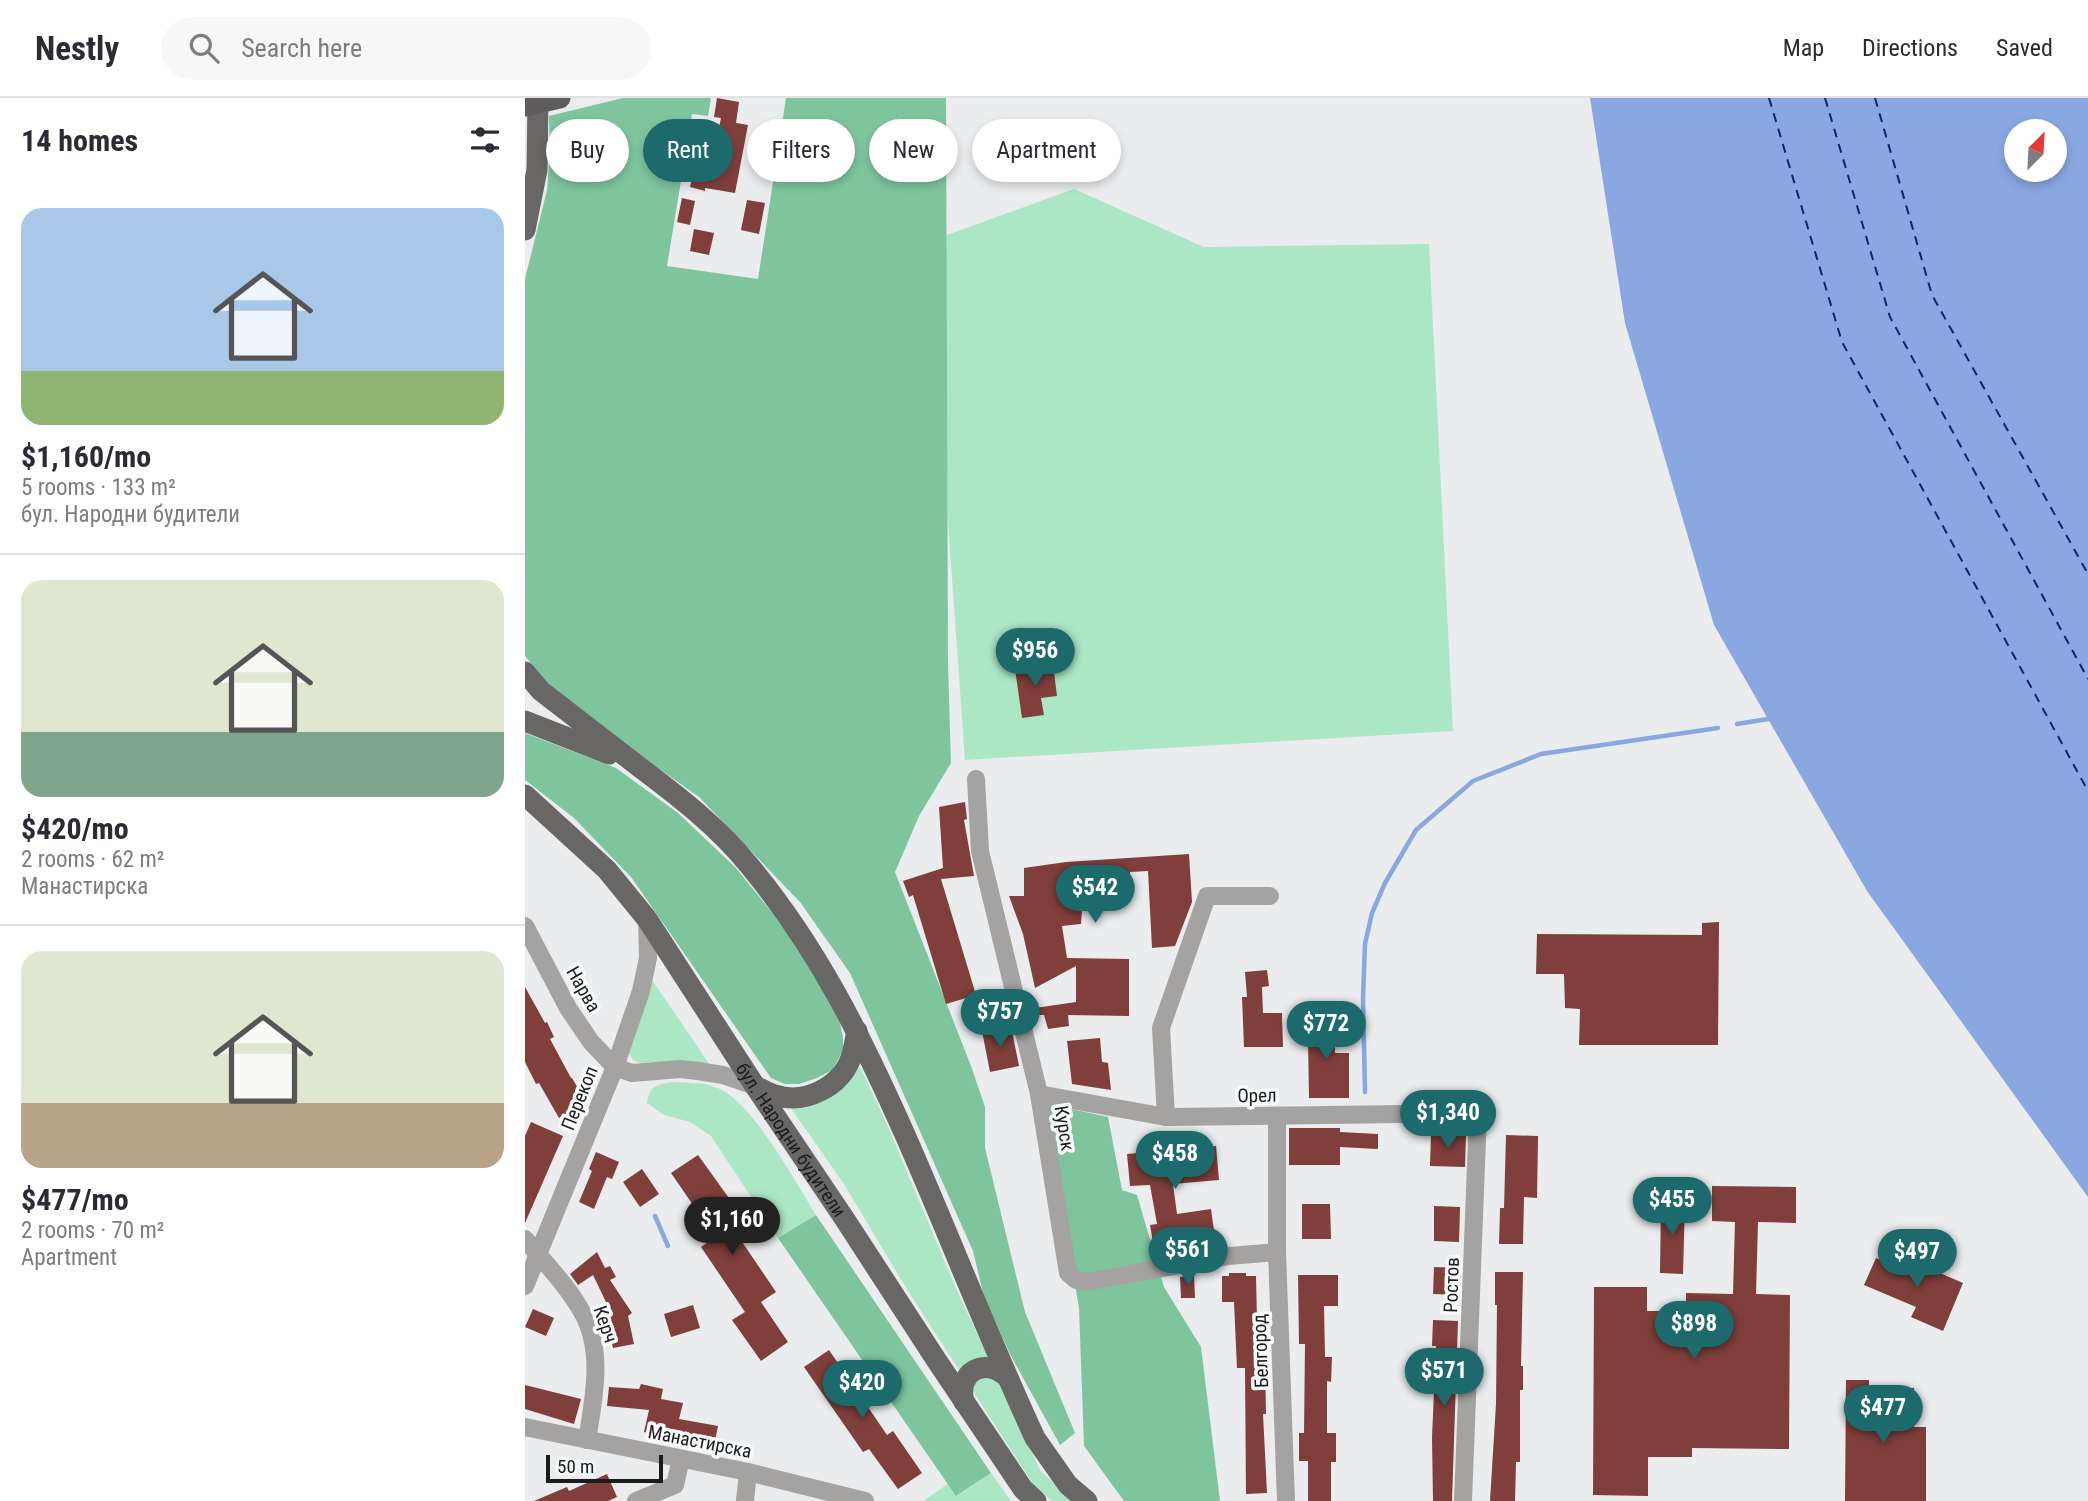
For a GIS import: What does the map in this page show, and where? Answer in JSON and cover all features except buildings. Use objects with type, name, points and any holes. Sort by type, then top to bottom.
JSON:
[{"type":"highway","points":[[525,106],[560,98]]},
{"type":"main road","points":[[525,229],[537,170],[538,98]]},
{"type":"main road","points":[[525,672],[541,691],[680,798],[747,862],[823,968],[857,1031],[942,1220],[1035,1438],[1068,1485],[1087,1501]]},
{"type":"main road","points":[[525,721],[640,767]]},
{"type":"main road","name":"бул. Народни будители","points":[[525,795],[607,870],[647,919],[964,1402],[1023,1489],[1036,1501]]},
{"type":"main road","points":[[755,1086],[776,1096],[795,1098],[824,1090],[836,1081],[845,1069],[851,1057],[857,1031]]},
{"type":"main road","points":[[964,1402],[963,1385],[973,1371],[981,1367],[996,1368],[1007,1377]]},
{"type":"street","name":"Курск","points":[[977,779],[980,851],[1039,1094],[1066,1268],[1071,1278],[1086,1282],[1229,1256],[1277,1252]]},
{"type":"street","points":[[1165,1118],[1161,1028],[1207,896],[1270,896]]},
{"type":"street","name":"Перекоп","points":[[525,1286],[615,1067],[641,991],[648,958],[647,919]]},
{"type":"street","name":"Нарва","points":[[525,926],[568,1008],[591,1042],[615,1067]]},
{"type":"street","points":[[615,1067],[632,1073],[680,1069],[698,1071],[723,1075],[755,1086]]},
{"type":"street","name":"Орел","points":[[1039,1094],[1165,1118],[1478,1113]]},
{"type":"street","name":"Ростов","points":[[1463,1501],[1478,1113]]},
{"type":"street","name":"Белгород","points":[[1276,1116],[1277,1252],[1286,1501]]},
{"type":"street","name":"Керч","points":[[525,1239],[570,1293],[583,1314],[590,1333],[596,1370],[587,1440]]},
{"type":"street","name":"Манастирска","points":[[525,1427],[748,1472],[865,1501]]},
{"type":"street","points":[[636,1501],[675,1485],[681,1459]]},
{"type":"street","points":[[745,1501],[748,1472]]},
{"type":"green space","points":[[623,98],[711,98],[708,116],[692,114],[691,119],[643,119],[643,182],[681,182],[667,266],[758,279],[773,182],[855,182],[855,119],[783,119],[786,98],[946,98],[946,119],[869,119],[869,182],[946,182],[948,664],[951,763],[919,816],[895,872],[985,1107],[985,1148],[1025,1312],[1075,1433],[1060,1445],[1010,1354],[984,1297],[973,1251],[850,973],[800,902],[699,797],[562,700],[525,656],[525,279],[548,182],[629,182],[629,119],[549,119],[549,116]]},
{"type":"green space","points":[[1074,189],[1204,247],[1429,244],[1453,731],[965,760],[928,242]]},
{"type":"green space","points":[[525,733],[616,768],[678,813],[736,868],[787,931],[822,983],[840,1023],[843,1037],[843,1051],[832,1070],[799,1084],[785,1084],[771,1078],[631,877],[574,818],[525,780]]},
{"type":"green space","points":[[652,980],[710,1065],[680,1061],[640,1063],[633,1060],[629,1053]]},
{"type":"green space","points":[[860,1067],[955,1286],[1040,1470],[1072,1501],[1052,1501],[1033,1484],[908,1291],[844,1184],[790,1107],[823,1102],[838,1091]]},
{"type":"green space","points":[[672,1082],[708,1085],[733,1097],[760,1127],[816,1215],[778,1238],[711,1136],[690,1122],[664,1115],[647,1103],[655,1087]]},
{"type":"green space","points":[[1044,1103],[1108,1117],[1122,1190],[1137,1195],[1164,1287],[1201,1347],[1220,1501],[1124,1501],[1084,1446],[1079,1308]]},
{"type":"green space","points":[[816,1215],[991,1473],[956,1496],[778,1238]]},
{"type":"green space","points":[[991,1473],[1011,1501],[923,1501],[948,1484],[957,1496]]},
{"type":"water","points":[[1590,98],[2088,98],[2088,1197],[1867,891],[1714,625],[1625,323]]},
{"type":"waterway","points":[[1737,724],[1768,719]]},
{"type":"waterway","points":[[1365,1092],[1365,944],[1372,913],[1385,883],[1416,830],[1473,781],[1541,754],[1718,728]]},
{"type":"waterway","points":[[655,1216],[668,1246]]},
{"type":"ferry route","points":[[1769,98],[1842,342],[2088,791]]},
{"type":"ferry route","points":[[1825,98],[1890,317],[2088,679]]},
{"type":"ferry route","points":[[1875,98],[1932,295],[2088,574]]}]
